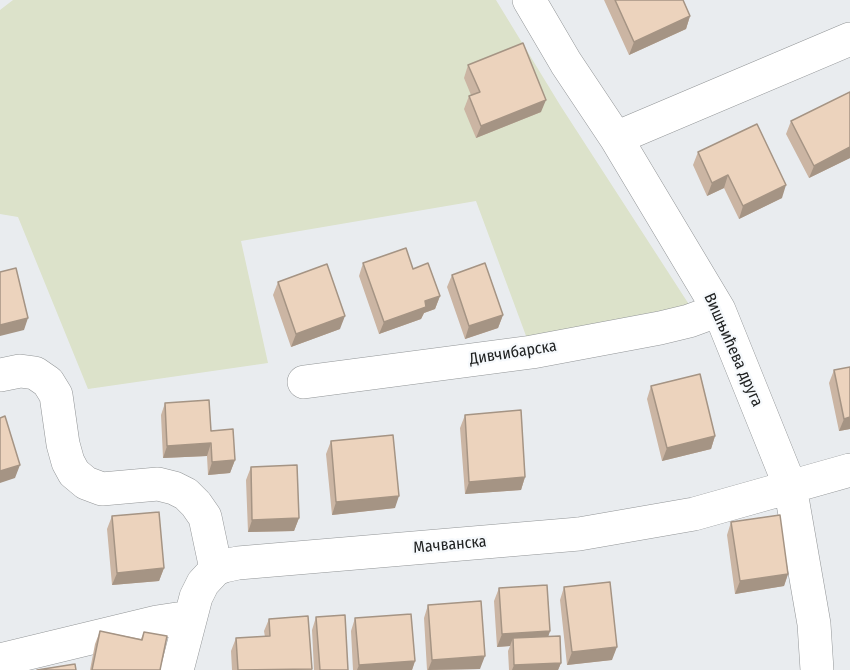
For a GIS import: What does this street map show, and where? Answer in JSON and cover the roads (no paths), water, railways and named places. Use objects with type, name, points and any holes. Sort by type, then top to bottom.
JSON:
[{"type":"street","name":"Вишњићева друга","points":[[529,0],[566,63],[616,138],[719,310],[790,486],[814,624],[817,670]]},
{"type":"street","points":[[616,138],[850,39]]},
{"type":"street","name":"Дивчибарска","points":[[304,382],[532,352],[660,328],[719,310]]},
{"type":"street","points":[[0,375],[20,371],[36,373],[48,382],[56,395],[68,462],[74,473],[86,483],[102,489],[158,484],[174,488],[186,494],[205,517],[216,569],[203,583],[190,617],[177,670]]},
{"type":"street","name":"Мачванска","points":[[216,569],[238,563],[579,534],[694,514],[850,470]]},
{"type":"street","points":[[0,660],[157,622],[190,617]]}]
